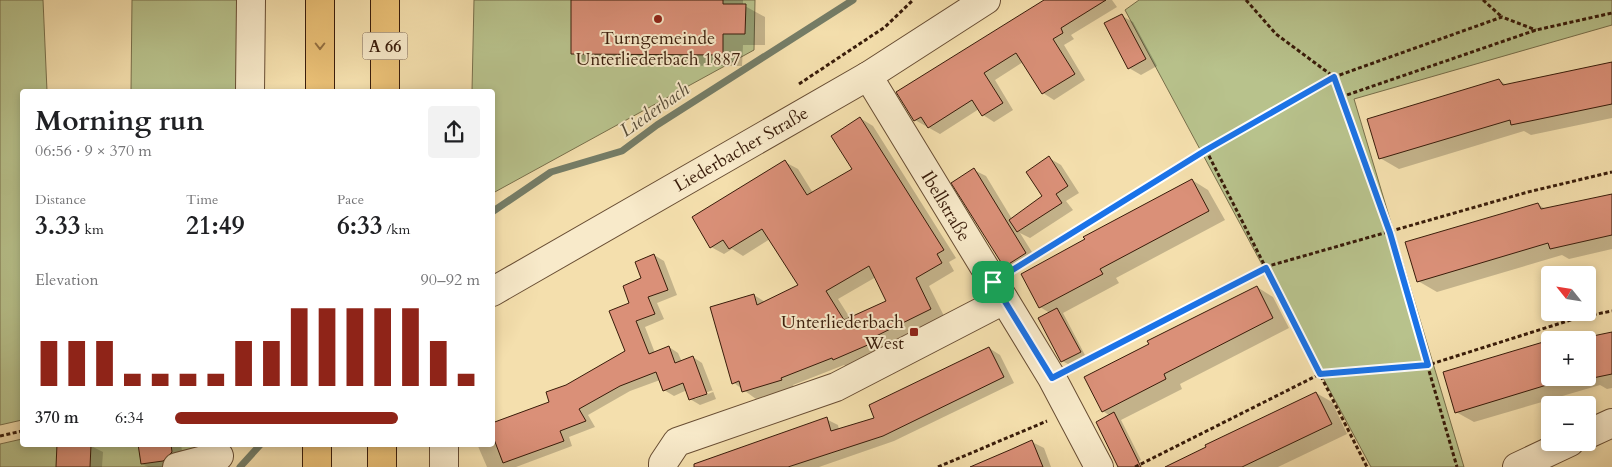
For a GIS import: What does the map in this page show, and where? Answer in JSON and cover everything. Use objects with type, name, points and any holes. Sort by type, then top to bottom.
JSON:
[{"type":"highway","points":[[320,0],[320,89]]},
{"type":"highway","name":"A 66","points":[[384,89],[385,0]]},
{"type":"highway","points":[[317,447],[317,467]]},
{"type":"highway","points":[[382,447],[382,467]]},
{"type":"street","points":[[250,89],[251,0]]},
{"type":"street","name":"Liederbacher Straße","points":[[495,290],[868,76],[986,0]]},
{"type":"street","name":"Ibellstraße","points":[[868,76],[1052,378],[1099,467]]},
{"type":"street","points":[[663,467],[663,463],[677,442],[836,387],[998,291]]},
{"type":"street","points":[[1596,430],[1612,423]]},
{"type":"street","points":[[444,447],[444,467]]},
{"type":"street","points":[[1517,467],[1551,451]]},
{"type":"street","points":[[177,467],[220,458]]},
{"type":"path","points":[[1246,0],[1276,34],[1334,77],[1390,233],[1457,467]]},
{"type":"path","points":[[1482,0],[1502,17],[1536,30]]},
{"type":"path","points":[[1342,97],[1536,30],[1612,13]]},
{"type":"path","points":[[998,291],[1206,150],[1334,77],[1502,17]]},
{"type":"path","points":[[1206,150],[1367,467]]},
{"type":"path","points":[[1052,378],[1266,268],[1528,192],[1612,172]]},
{"type":"path","points":[[1134,467],[1320,374],[1428,365],[1577,318],[1612,311]]},
{"type":"path","points":[[938,467],[1071,412]]},
{"type":"path","points":[[0,436],[20,431]]},
{"type":"green space","points":[[0,0],[43,0],[47,89],[20,89],[20,420],[0,425]]},
{"type":"green space","points":[[132,0],[238,0],[237,89],[131,89]]},
{"type":"green space","points":[[474,0],[755,0],[754,50],[495,192],[495,89],[472,89]]},
{"type":"green space","points":[[1139,0],[1612,0],[1612,25],[1354,99],[1464,467],[1371,467],[1125,10]]},
{"type":"green space","points":[[20,439],[20,447],[203,447],[207,467],[0,467],[0,444]]},
{"type":"building","name":"Turngemeinde Unterliederbach 1887","points":[[571,0],[723,0],[723,4],[746,4],[745,34],[723,34],[723,55],[571,54]]},
{"type":"building","points":[[1044,0],[1106,0],[1061,28],[1063,33],[1053,39],[1075,74],[1042,94],[1016,53],[984,73],[1003,103],[982,116],[972,100],[928,128],[921,117],[914,121],[896,92]]},
{"type":"building","points":[[1122,14],[1146,59],[1128,69],[1104,23]]},
{"type":"building","points":[[1612,62],[1612,104],[1511,125],[1510,120],[1379,159],[1367,119],[1499,79],[1503,85]]},
{"type":"building","points":[[860,117],[944,250],[937,254],[942,263],[916,278],[931,309],[868,340],[870,344],[833,360],[832,358],[781,378],[782,380],[742,392],[739,381],[732,384],[710,307],[754,294],[757,305],[798,285],[762,229],[729,249],[723,240],[710,248],[692,217],[785,160],[807,195],[852,169],[831,136]],"holes":[[[869,266],[886,301],[844,320],[826,291]]]},
{"type":"building","points":[[1049,156],[1068,186],[1056,194],[1062,203],[1017,232],[1009,220],[1042,196],[1026,172]]},
{"type":"building","points":[[974,168],[1026,253],[1004,267],[951,183]]},
{"type":"building","points":[[1192,179],[1209,211],[1100,269],[1103,274],[1039,308],[1021,274],[1085,239],[1083,237]]},
{"type":"building","points":[[1612,194],[1612,235],[1550,249],[1548,243],[1417,282],[1405,242],[1538,203],[1541,209]]},
{"type":"building","points":[[654,254],[668,290],[648,297],[655,314],[636,321],[649,354],[669,346],[675,363],[693,356],[707,394],[689,400],[683,383],[663,391],[656,372],[620,386],[579,409],[586,421],[560,431],[564,441],[503,463],[495,442],[495,422],[549,402],[546,392],[566,385],[625,351],[609,311],[629,303],[623,286],[641,278],[635,262]]},
{"type":"building","points":[[1257,286],[1273,318],[1164,374],[1166,379],[1102,412],[1084,377],[1149,344],[1147,341]]},
{"type":"building","points":[[1057,308],[1081,352],[1061,362],[1038,318]]},
{"type":"building","points":[[1612,332],[1612,374],[1596,377],[1596,335]]},
{"type":"building","points":[[1541,343],[1541,386],[1543,386],[1455,413],[1443,372]]},
{"type":"building","points":[[989,347],[1004,377],[883,436],[788,467],[694,467],[694,464],[827,417],[831,431],[874,418],[869,405]]},
{"type":"building","points":[[1316,392],[1332,424],[1242,467],[1165,467],[1206,447],[1205,445]]},
{"type":"building","points":[[1114,412],[1141,467],[1118,467],[1096,422]]},
{"type":"building","points":[[1032,440],[1043,467],[970,467],[1012,449]]},
{"type":"building","points":[[57,447],[91,447],[90,467],[56,467]]},
{"type":"building","points":[[138,447],[171,447],[172,452],[163,461],[141,464]]},
{"type":"waterway","name":"Liederbach","points":[[495,210],[551,172],[622,151],[657,125],[853,0]]},
{"type":"waterway","name":"Liederbach","points":[[240,467],[258,447]]},
{"type":"place","name":"Turngemeinde Unterliederbach 1887","points":[[658,19]]},
{"type":"place","name":"Unterliederbach West","points":[[914,332]]},
{"type":"route","points":[[1334,77],[1390,233],[1428,365],[1320,374],[1266,268],[1052,378],[993,282],[1206,150],[1334,77]]}]
